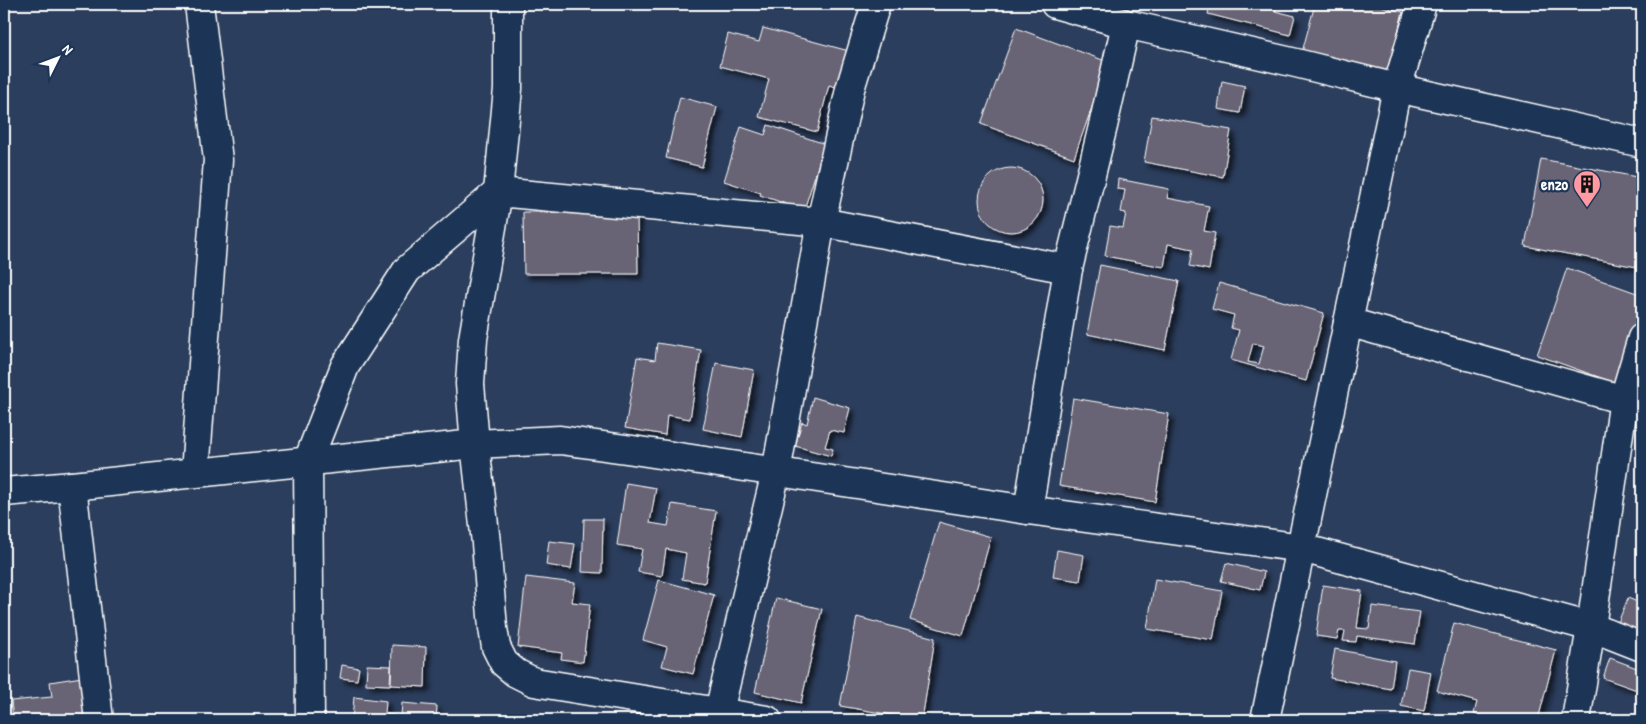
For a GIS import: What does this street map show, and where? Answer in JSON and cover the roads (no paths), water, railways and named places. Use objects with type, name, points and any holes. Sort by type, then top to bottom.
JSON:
[{"type":"street","points":[[195,473],[218,160],[199,4]]},
{"type":"street","points":[[508,4],[508,89],[498,192],[473,338],[470,384],[474,444],[496,647],[504,663],[516,673],[534,682],[718,716],[767,720]]},
{"type":"street","points":[[718,716],[776,472],[821,222],[850,89],[876,4]]},
{"type":"street","points":[[1055,4],[1126,24],[1642,143]]},
{"type":"street","points":[[1265,720],[1397,88],[1422,4]]},
{"type":"street","points":[[1028,510],[1068,269],[1126,24]]},
{"type":"street","points":[[310,720],[308,461],[345,366],[407,270],[498,192],[821,222],[1068,269]]},
{"type":"street","points":[[1348,322],[1633,402]]},
{"type":"street","points":[[1576,720],[1591,627],[1633,402],[1642,338]]},
{"type":"street","points":[[4,492],[474,444],[560,440],[1028,510],[1302,548],[1591,627],[1642,647]]},
{"type":"street","points":[[72,486],[100,720]]},
{"type":"place","name":"enzo","points":[[1587,208]]}]
